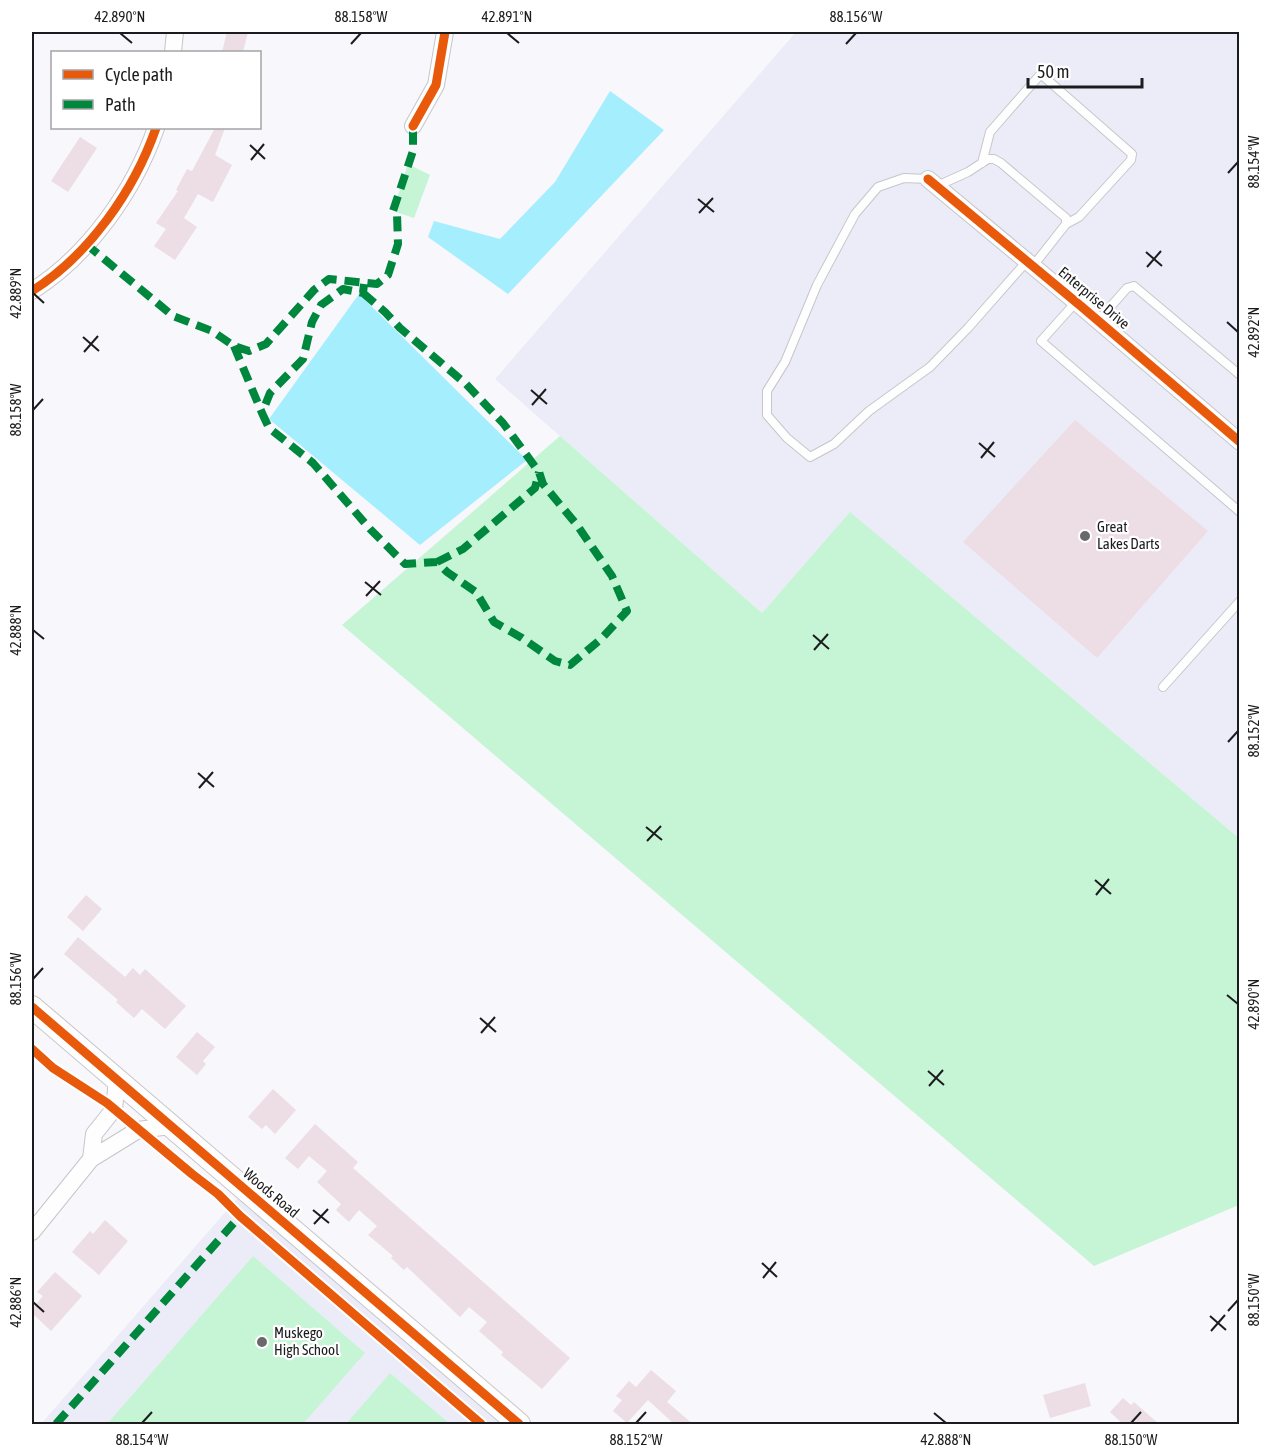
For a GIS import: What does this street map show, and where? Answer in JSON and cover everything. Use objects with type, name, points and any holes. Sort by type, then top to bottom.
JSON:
[{"type":"street","points":[[173,51],[175,32]]},
{"type":"street","points":[[413,126],[436,85],[445,32]]},
{"type":"street","points":[[32,291],[64,266],[104,222],[138,170],[156,129]]},
{"type":"street","name":"Enterprise Drive","points":[[933,182],[1239,440]]},
{"type":"street","name":"Woods Road","points":[[32,1007],[519,1425]]},
{"type":"street","points":[[91,1159],[94,1134],[114,1109],[117,1080]]},
{"type":"street","points":[[32,1232],[91,1159],[138,1130],[171,1126]]},
{"type":"lane","points":[[982,163],[990,132],[1039,76],[1043,76],[1132,154],[1131,160],[1079,217],[1066,224],[930,367],[869,411],[834,444],[810,457],[787,438],[767,415],[767,391],[785,362],[817,285],[855,214],[878,187],[904,178],[933,182],[968,172],[982,163],[988,159],[994,159],[1066,218],[1066,224]]},
{"type":"lane","points":[[1098,321],[1127,288],[1134,286],[1239,375]]},
{"type":"lane","points":[[1076,302],[1041,342],[1239,512]]},
{"type":"lane","points":[[1163,687],[1239,601]]},
{"type":"shaded area","points":[[796,32],[1239,32],[1239,838],[850,513],[762,613],[495,379]]},
{"type":"shaded area","name":"Muskego High School","points":[[241,1194],[506,1424],[41,1424]]},
{"type":"green space","points":[[408,164],[430,175],[414,218],[393,211]]},
{"type":"green space","points":[[560,436],[762,613],[850,512],[1239,838],[1239,1205],[1094,1266],[342,625]]},
{"type":"green space","points":[[253,1256],[365,1353],[303,1424],[107,1424]]},
{"type":"green space","points":[[390,1373],[450,1424],[346,1424]]},
{"type":"water","points":[[610,91],[664,130],[508,294],[428,237],[434,221],[500,239],[555,182]]},
{"type":"water","points":[[359,294],[527,460],[420,545],[269,419]]},
{"type":"building","points":[[227,32],[248,32],[243,51],[222,51]]},
{"type":"building","points":[[214,129],[225,129],[215,155],[232,165],[213,202],[198,194],[184,218],[197,227],[175,260],[154,246],[166,229],[156,223],[178,191],[176,190],[187,169],[192,171]]},
{"type":"building","points":[[80,137],[97,148],[68,192],[51,181]]},
{"type":"building","name":"Great Lakes Darts","points":[[1075,420],[1208,531],[1097,658],[963,542]]},
{"type":"building","points":[[86,895],[102,909],[83,931],[67,917]]},
{"type":"building","points":[[78,937],[125,977],[133,968],[140,975],[145,969],[186,1006],[165,1029],[142,1009],[134,1018],[116,1002],[118,1000],[64,954]]},
{"type":"building","points":[[197,1032],[215,1047],[203,1061],[206,1064],[197,1075],[176,1057]]},
{"type":"building","points":[[273,1089],[296,1110],[275,1134],[266,1125],[262,1129],[248,1117]]},
{"type":"building","points":[[315,1124],[358,1162],[353,1168],[570,1358],[542,1389],[501,1355],[503,1352],[479,1331],[487,1322],[469,1307],[460,1317],[407,1267],[404,1270],[391,1258],[393,1256],[368,1235],[377,1226],[359,1210],[349,1222],[336,1210],[341,1204],[317,1182],[327,1171],[309,1156],[298,1169],[285,1158]]},
{"type":"building","points":[[105,1220],[128,1241],[99,1275],[72,1252],[90,1231],[93,1234]]},
{"type":"building","points":[[55,1272],[82,1296],[51,1331],[32,1313],[32,1309],[43,1296],[37,1292]]},
{"type":"building","points":[[651,1370],[676,1391],[667,1402],[694,1425],[675,1425],[648,1400],[627,1423],[613,1411],[622,1400],[616,1396],[629,1381],[636,1387]]},
{"type":"building","points":[[1085,1383],[1091,1406],[1050,1418],[1043,1395]]},
{"type":"building","points":[[1123,1398],[1131,1405],[1134,1402],[1160,1425],[1124,1425],[1110,1412]]},
{"type":"marked path","points":[[86,244],[173,316],[212,331],[234,346],[249,351],[266,344],[314,290],[329,279],[377,284],[388,275],[398,244],[397,214],[393,211],[413,151],[413,126]]},
{"type":"marked path","points":[[363,293],[466,384],[503,423],[539,472],[543,484],[577,525],[612,576],[627,611],[601,639],[570,665],[555,661],[494,622],[476,592],[447,572],[437,562],[405,564],[370,529],[313,463],[269,428],[262,413],[270,393],[303,359],[312,322],[321,305],[343,289],[363,293],[364,284]]},
{"type":"marked path","points":[[234,346],[262,413]]},
{"type":"marked path","points":[[437,562],[463,549],[535,488],[539,472]]},
{"type":"marked path","points":[[56,1424],[240,1216]]},
{"type":"cycle path","points":[[413,126],[436,85],[445,32]]},
{"type":"cycle path","points":[[32,291],[72,259],[107,220],[135,175],[156,129]]},
{"type":"cycle path","points":[[928,179],[1240,442]]},
{"type":"cycle path","points":[[32,1007],[519,1424]]},
{"type":"cycle path","points":[[32,1049],[53,1068],[107,1103],[218,1194],[240,1216],[481,1424]]},
{"type":"place","name":"Great Lakes Darts","points":[[1085,536]]},
{"type":"place","name":"Muskego High School","points":[[262,1342]]}]
